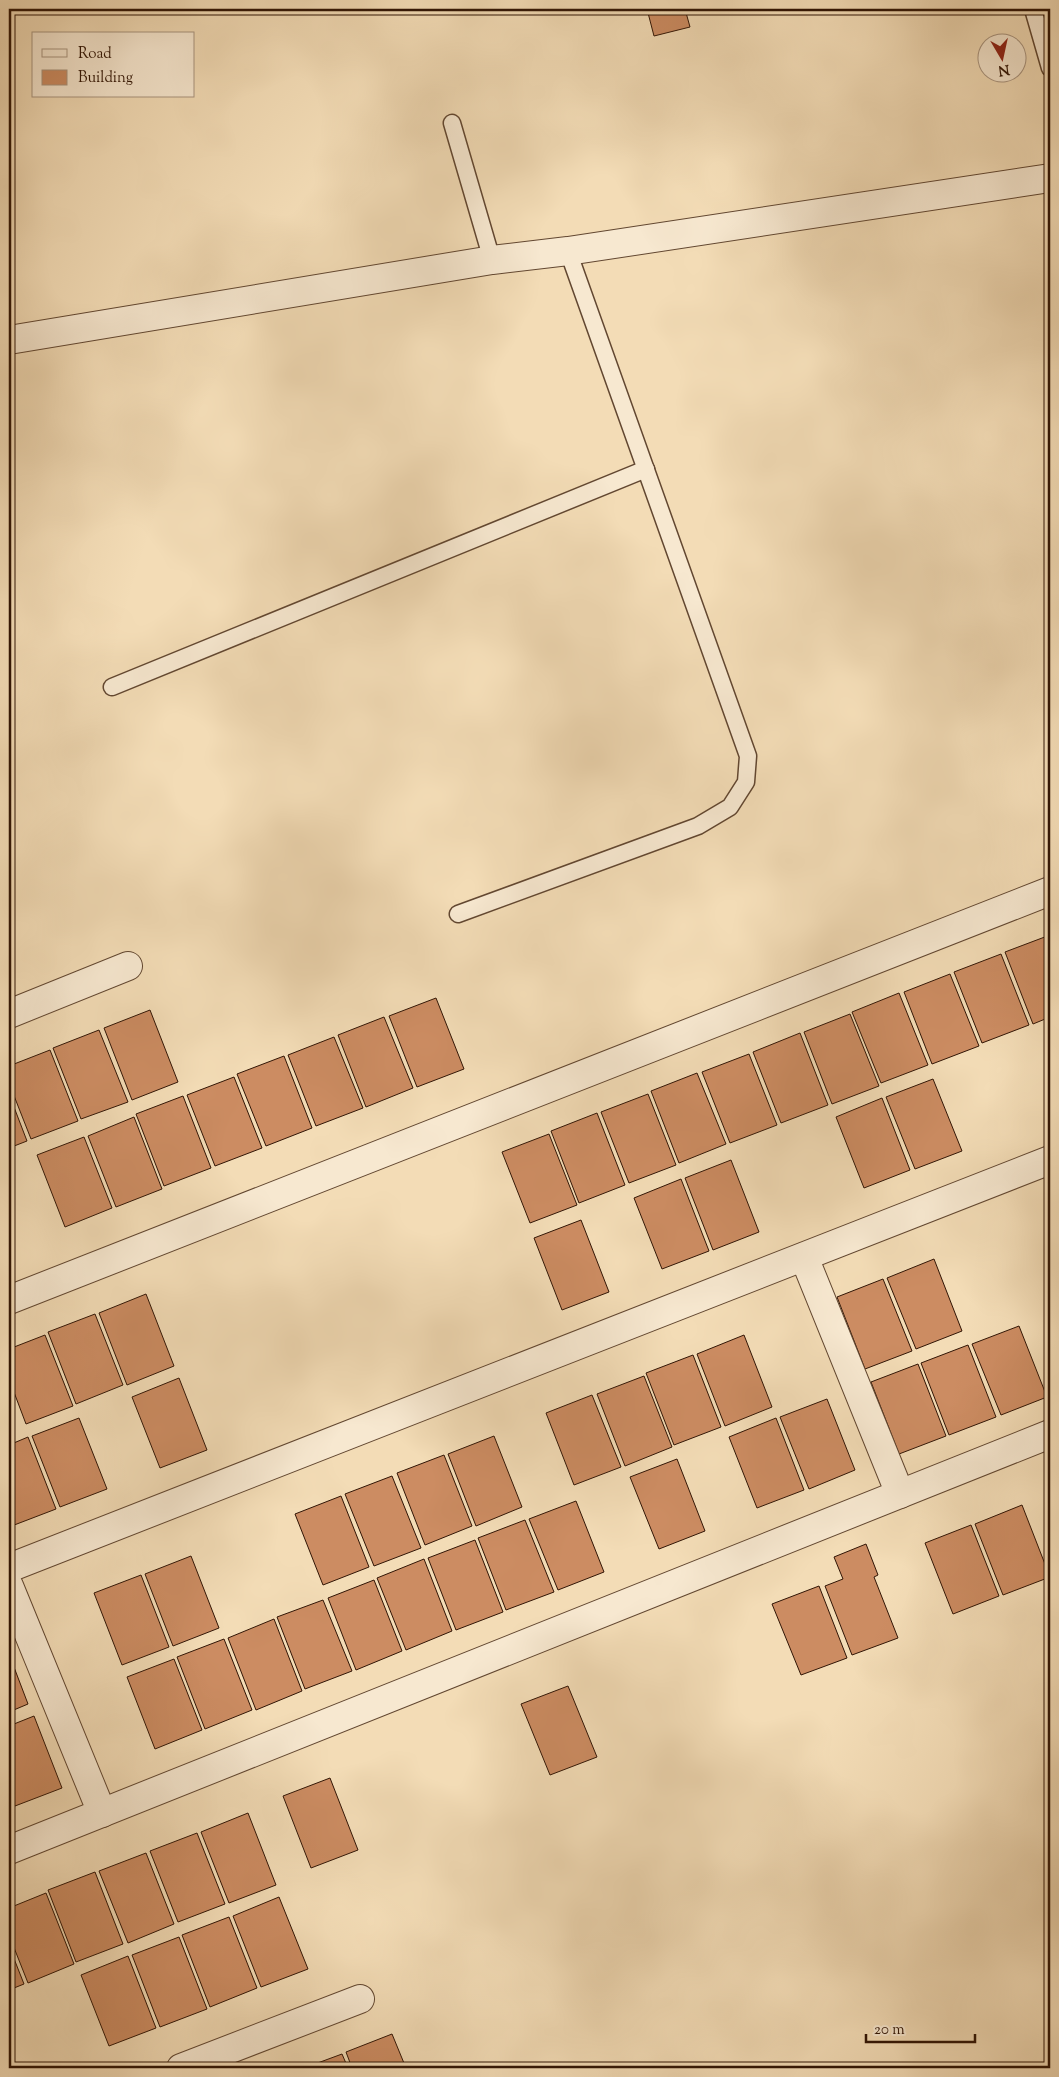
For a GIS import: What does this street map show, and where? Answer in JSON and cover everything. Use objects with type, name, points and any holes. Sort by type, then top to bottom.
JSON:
[{"type":"street","points":[[9,340],[492,260],[568,251],[1050,178]]},
{"type":"street","points":[[9,1300],[1050,891]]},
{"type":"street","points":[[9,1014],[128,966]]},
{"type":"street","points":[[9,1568],[1050,1160]]},
{"type":"street","points":[[804,1257],[900,1494]]},
{"type":"street","points":[[9,1850],[1050,1434]]},
{"type":"street","points":[[9,1586],[102,1813]]},
{"type":"street","points":[[181,2068],[360,1998]]},
{"type":"lane","points":[[1033,9],[1050,68]]},
{"type":"lane","points":[[452,123],[492,260]]},
{"type":"lane","points":[[458,914],[698,826],[730,807],[746,782],[748,756],[568,251]]},
{"type":"lane","points":[[112,686],[646,469]]},
{"type":"building","points":[[647,9],[685,9],[690,27],[654,36]]},
{"type":"building","points":[[1050,935],[1050,1017],[1033,1024],[1005,952]]},
{"type":"building","points":[[1001,954],[1029,1025],[982,1043],[954,972]]},
{"type":"building","points":[[950,974],[979,1046],[932,1064],[904,992]]},
{"type":"building","points":[[899,993],[928,1065],[881,1083],[852,1012]]},
{"type":"building","points":[[436,998],[464,1069],[417,1087],[389,1016]]},
{"type":"building","points":[[150,1010],[178,1082],[132,1100],[104,1028]]},
{"type":"building","points":[[850,1014],[879,1086],[832,1104],[804,1032]]},
{"type":"building","points":[[384,1017],[413,1088],[366,1107],[338,1035]]},
{"type":"building","points":[[99,1030],[128,1102],[81,1119],[53,1048]]},
{"type":"building","points":[[800,1033],[828,1105],[781,1123],[753,1052]]},
{"type":"building","points":[[334,1037],[363,1108],[316,1126],[288,1055]]},
{"type":"building","points":[[50,1050],[78,1121],[31,1139],[9,1083],[9,1066]]},
{"type":"building","points":[[749,1054],[777,1125],[730,1143],[702,1072]]},
{"type":"building","points":[[284,1056],[312,1128],[266,1146],[237,1074]]},
{"type":"building","points":[[697,1073],[726,1144],[679,1163],[651,1091]]},
{"type":"building","points":[[234,1077],[262,1148],[215,1166],[187,1095]]},
{"type":"building","points":[[933,1079],[962,1151],[915,1169],[886,1097]]},
{"type":"building","points":[[9,1094],[27,1141],[9,1148]]},
{"type":"building","points":[[648,1094],[676,1165],[629,1183],[601,1112]]},
{"type":"building","points":[[183,1096],[211,1168],[164,1186],[136,1114]]},
{"type":"building","points":[[882,1098],[910,1170],[864,1188],[836,1117]]},
{"type":"building","points":[[597,1113],[625,1185],[579,1203],[551,1131]]},
{"type":"building","points":[[134,1117],[162,1189],[116,1207],[88,1136]]},
{"type":"building","points":[[549,1134],[577,1205],[530,1223],[502,1152]]},
{"type":"building","points":[[84,1137],[112,1208],[65,1227],[37,1155]]},
{"type":"building","points":[[731,1160],[759,1232],[713,1250],[685,1178]]},
{"type":"building","points":[[681,1179],[709,1251],[662,1269],[634,1198]]},
{"type":"building","points":[[581,1220],[609,1292],[562,1310],[534,1238]]},
{"type":"building","points":[[934,1259],[962,1331],[916,1349],[887,1278]]},
{"type":"building","points":[[883,1279],[912,1351],[865,1369],[837,1297]]},
{"type":"building","points":[[146,1294],[174,1366],[127,1385],[99,1313]]},
{"type":"building","points":[[95,1314],[123,1385],[76,1404],[48,1332]]},
{"type":"building","points":[[1019,1326],[1047,1397],[1001,1415],[972,1344]]},
{"type":"building","points":[[45,1335],[73,1406],[26,1424],[9,1379],[9,1349]]},
{"type":"building","points":[[744,1335],[772,1407],[725,1426],[697,1354]]},
{"type":"building","points":[[968,1345],[996,1417],[949,1435],[921,1363]]},
{"type":"building","points":[[693,1355],[721,1427],[674,1445],[646,1373]]},
{"type":"building","points":[[918,1364],[946,1436],[899,1454],[871,1382]]},
{"type":"building","points":[[644,1376],[672,1447],[625,1466],[597,1394]]},
{"type":"building","points":[[179,1378],[207,1450],[160,1468],[132,1397]]},
{"type":"building","points":[[592,1395],[621,1467],[574,1485],[546,1413]]},
{"type":"building","points":[[827,1399],[855,1470],[809,1489],[780,1417]]},
{"type":"building","points":[[79,1418],[107,1489],[60,1507],[32,1436]]},
{"type":"building","points":[[776,1418],[804,1490],[757,1508],[729,1437]]},
{"type":"building","points":[[494,1436],[522,1507],[476,1526],[448,1454]]},
{"type":"building","points":[[28,1437],[56,1509],[9,1527],[9,1445]]},
{"type":"building","points":[[444,1455],[472,1526],[425,1545],[397,1473]]},
{"type":"building","points":[[677,1459],[705,1531],[659,1549],[630,1477]]},
{"type":"building","points":[[392,1476],[421,1548],[374,1566],[345,1494]]},
{"type":"building","points":[[341,1496],[369,1567],[323,1585],[295,1514]]},
{"type":"building","points":[[576,1501],[604,1572],[558,1590],[529,1519]]},
{"type":"building","points":[[1022,1505],[1050,1577],[1003,1595],[975,1524]]},
{"type":"building","points":[[525,1520],[554,1592],[506,1610],[478,1538]]},
{"type":"building","points":[[971,1525],[999,1596],[953,1614],[925,1543]]},
{"type":"building","points":[[475,1540],[503,1612],[456,1630],[428,1558]]},
{"type":"building","points":[[866,1544],[878,1575],[874,1577],[898,1638],[852,1655],[825,1586],[843,1579],[834,1557]]},
{"type":"building","points":[[191,1556],[219,1628],[173,1646],[145,1574]]},
{"type":"building","points":[[424,1559],[452,1631],[406,1650],[377,1578]]},
{"type":"building","points":[[141,1575],[169,1647],[122,1665],[94,1593]]},
{"type":"building","points":[[374,1580],[402,1651],[356,1670],[328,1598]]},
{"type":"building","points":[[819,1586],[847,1658],[801,1675],[772,1604]]},
{"type":"building","points":[[323,1600],[352,1671],[305,1689],[277,1617]]},
{"type":"building","points":[[274,1619],[302,1691],[256,1710],[228,1638]]},
{"type":"building","points":[[224,1639],[252,1710],[205,1729],[177,1657]]},
{"type":"building","points":[[9,1654],[28,1704],[9,1712]]},
{"type":"building","points":[[174,1659],[202,1730],[155,1749],[127,1677]]},
{"type":"building","points":[[568,1686],[597,1757],[550,1775],[521,1704]]},
{"type":"building","points":[[34,1716],[62,1788],[15,1806],[9,1789],[9,1726]]},
{"type":"building","points":[[330,1778],[358,1850],[311,1868],[283,1796]]},
{"type":"building","points":[[248,1813],[276,1885],[229,1903],[201,1832]]},
{"type":"building","points":[[197,1833],[225,1904],[178,1922],[150,1851]]},
{"type":"building","points":[[146,1853],[174,1924],[128,1943],[99,1871]]},
{"type":"building","points":[[95,1872],[123,1944],[76,1962],[48,1890]]},
{"type":"building","points":[[46,1893],[74,1964],[28,1983],[9,1935],[9,1908]]},
{"type":"building","points":[[279,1897],[308,1969],[261,1987],[233,1916]]},
{"type":"building","points":[[229,1917],[257,1988],[210,2007],[182,1935]]},
{"type":"building","points":[[179,1937],[207,2009],[160,2027],[132,1955]]},
{"type":"building","points":[[9,1946],[24,1984],[9,1990]]},
{"type":"building","points":[[128,1956],[156,2028],[109,2046],[81,1975]]},
{"type":"building","points":[[392,2034],[406,2068],[352,2068],[346,2052]]},
{"type":"building","points":[[342,2054],[348,2068],[304,2068]]}]
